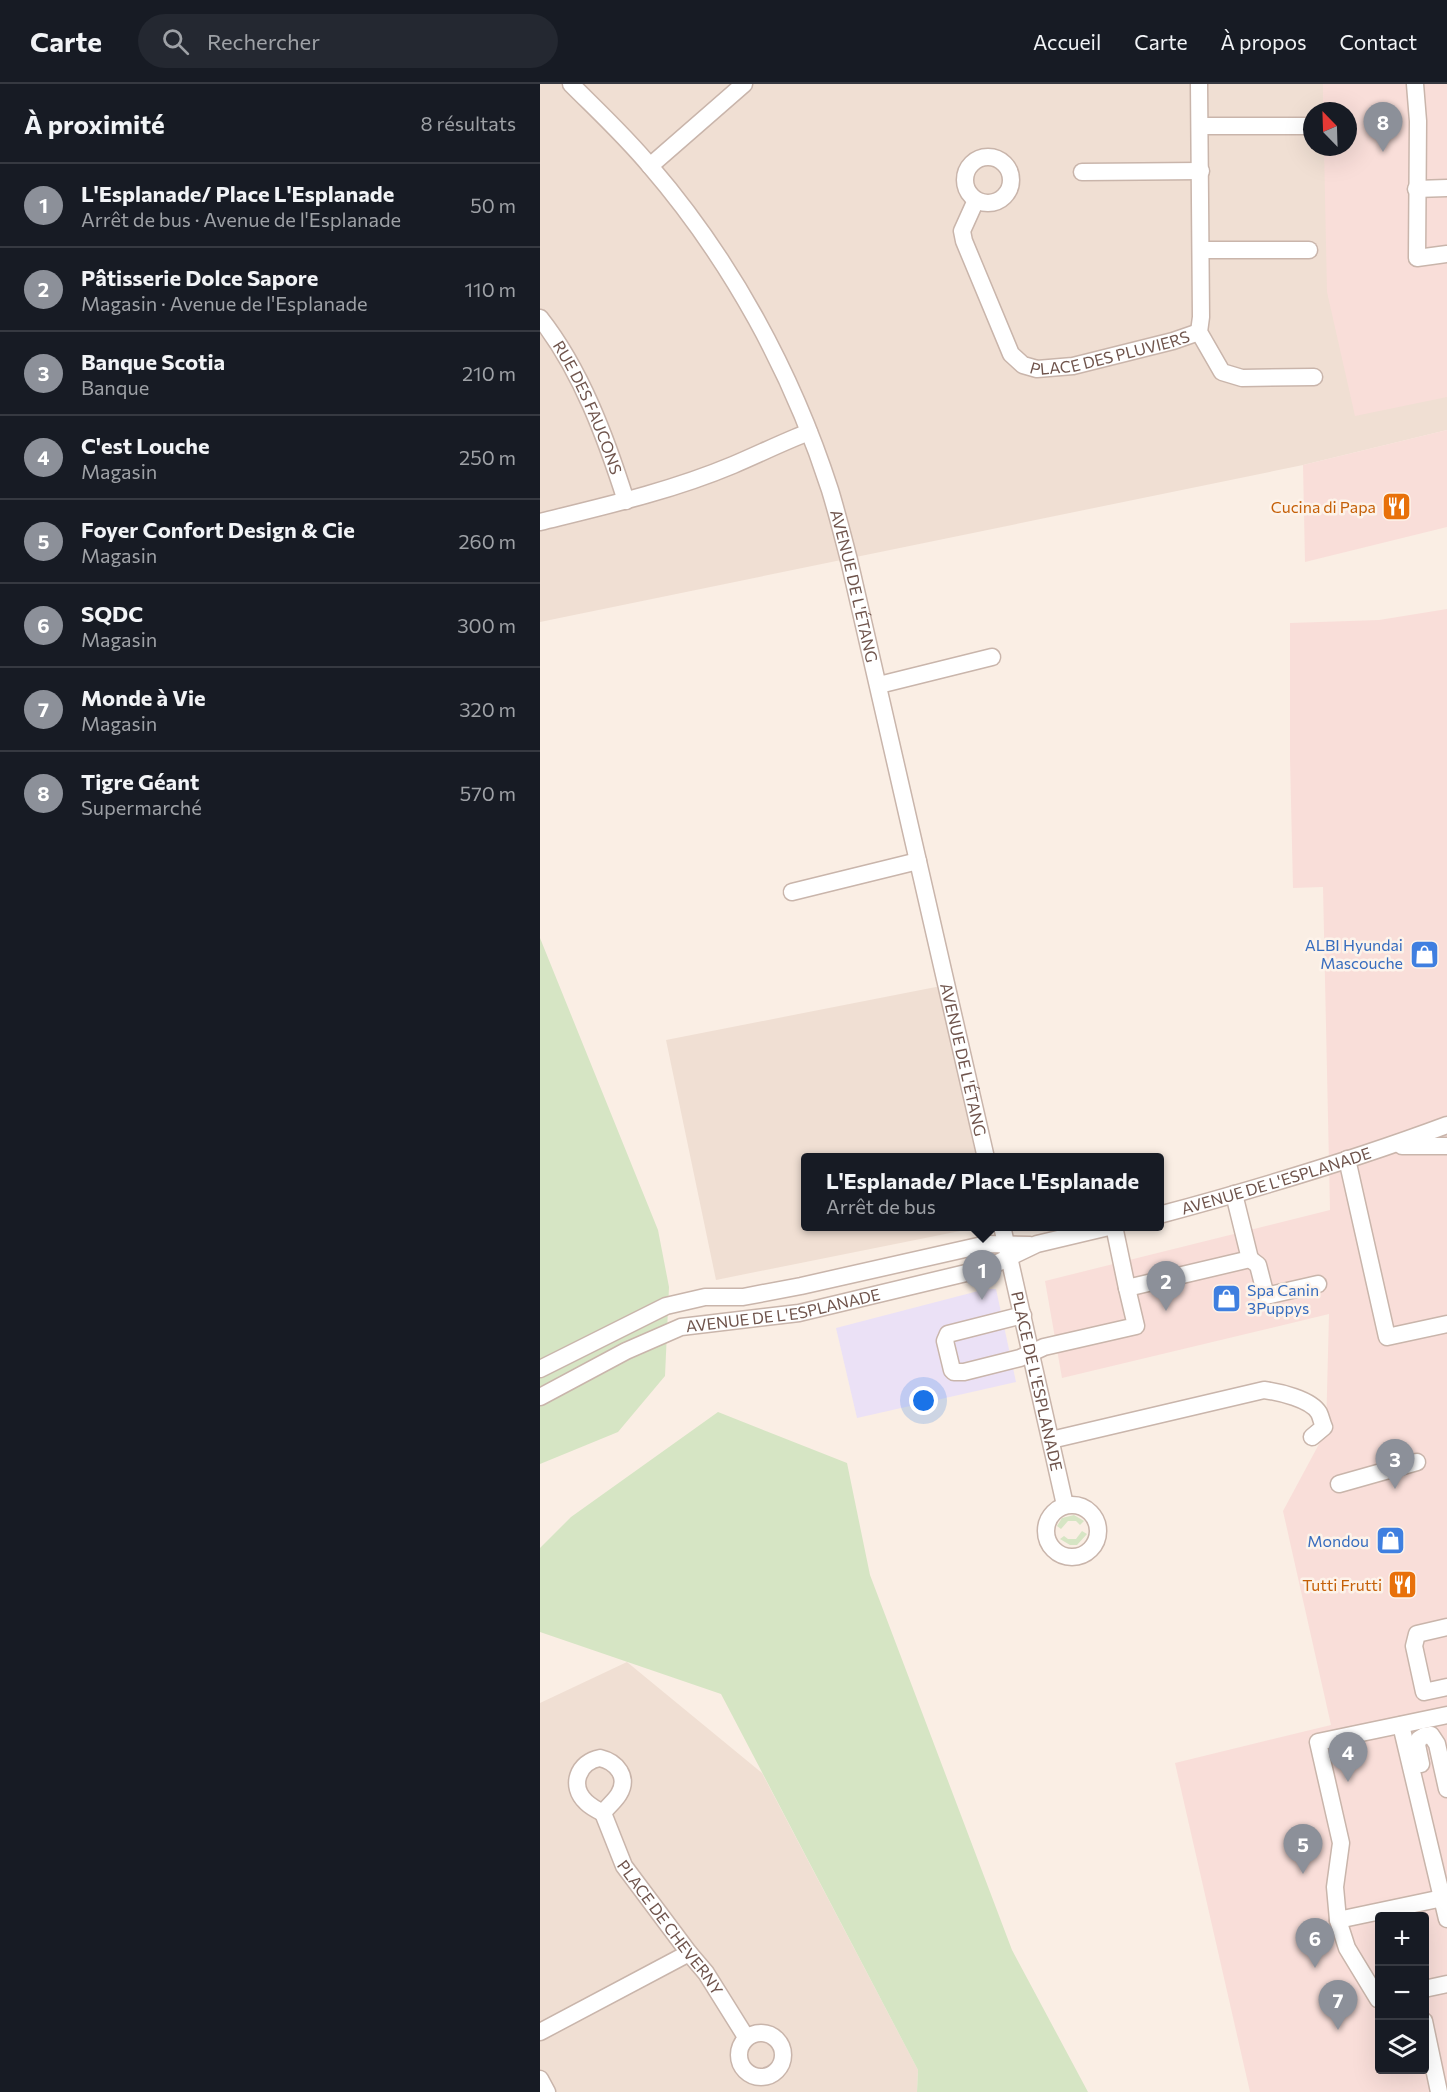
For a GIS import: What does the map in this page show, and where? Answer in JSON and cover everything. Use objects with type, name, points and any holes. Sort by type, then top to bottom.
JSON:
[{"type":"street","name":"AVENUE DE L'ÉTANG","points":[[571,84],[650,166],[720,259],[778,362],[809,432],[839,522],[879,685],[985,1153]]},
{"type":"street","points":[[650,166],[744,84]]},
{"type":"street","name":"PLACE DES PLUVIERS","points":[[1199,84],[1201,126],[1201,317],[1199,332],[1222,372],[1242,378],[1314,377]]},
{"type":"street","points":[[1415,84],[1418,122],[1417,258],[1447,254]]},
{"type":"street","points":[[1201,126],[1303,126]]},
{"type":"street","points":[[1082,172],[1201,171]]},
{"type":"street","points":[[1416,189],[1447,188]]},
{"type":"street","name":"PLACE DES PLUVIERS","points":[[976,200],[962,231],[964,241],[1011,354],[1023,365],[1037,369],[1074,366],[1173,341],[1199,332]]},
{"type":"street","points":[[1201,250],[1309,250]]},
{"type":"street","name":"RUE DES FAUCONS","points":[[540,318],[558,340],[595,415],[626,501]]},
{"type":"street","points":[[540,522],[626,501],[732,465],[809,432]]},
{"type":"street","points":[[879,685],[992,657]]},
{"type":"street","points":[[792,892],[918,861]]},
{"type":"street","name":"AVENUE DE L'ESPLANADE","points":[[1164,1214],[1392,1145],[1447,1125]]},
{"type":"street","name":"AVENUE DE L'ESPLANADE","points":[[1392,1145],[1447,1146]]},
{"type":"street","points":[[1347,1159],[1387,1337],[1447,1324]]},
{"type":"street","points":[[1234,1194],[1250,1259],[1258,1265],[1266,1296],[1318,1284]]},
{"type":"street","points":[[1003,1231],[1009,1250]]},
{"type":"street","name":"AVENUE DE L'ESPLANADE","points":[[540,1369],[666,1306],[705,1297],[743,1297],[778,1291],[987,1244],[1009,1250],[1095,1231]]},
{"type":"street","points":[[1023,1315],[948,1334],[945,1341],[952,1370],[958,1372],[1020,1358],[1044,1347],[1136,1326],[1114,1231]]},
{"type":"street","name":"AVENUE DE L'ESPLANADE","points":[[540,1397],[626,1351],[681,1328],[799,1313],[987,1268],[1009,1250]]},
{"type":"street","name":"PLACE DE L'ESPLANADE","points":[[1009,1250],[1065,1505]]},
{"type":"street","points":[[1127,1288],[1250,1259]]},
{"type":"street","points":[[1051,1440],[1264,1390],[1280,1393],[1312,1406],[1319,1413],[1324,1427],[1312,1437]]},
{"type":"street","points":[[1339,1484],[1417,1462]]},
{"type":"street","points":[[1447,1627],[1417,1634],[1414,1646],[1424,1692],[1447,1687]]},
{"type":"street","points":[[1375,1994],[1347,1948],[1338,1920],[1335,1887],[1341,1843],[1318,1742],[1447,1715]]},
{"type":"street","points":[[1401,1725],[1445,1898],[1447,1919]]},
{"type":"street","points":[[1428,1800],[1417,1745],[1419,1739],[1424,1736],[1431,1735],[1435,1738],[1447,1789]]},
{"type":"street","name":"PLACE DE CHEVERNY","points":[[603,1813],[624,1866],[706,1973],[746,2037]]},
{"type":"street","points":[[1338,1920],[1445,1898]]},
{"type":"street","points":[[540,2031],[689,1953]]},
{"type":"street","points":[[1429,1988],[1447,1984]]},
{"type":"street","points":[[1429,2041],[1439,2092]]},
{"type":"street","points":[[540,2079],[547,2092]]},
{"type":"shaded area","points":[[540,84],[1447,84],[1447,430],[1303,465],[540,622]]},
{"type":"shaded area","points":[[1323,84],[1447,84],[1447,397],[1355,416],[1327,292],[1324,156],[1357,156],[1357,102],[1323,102]]},
{"type":"shaded area","points":[[1447,430],[1447,527],[1305,562],[1303,465]]},
{"type":"shaded area","points":[[1447,609],[1447,2092],[1250,2092],[1175,1763],[1331,1725],[1283,1511],[1326,1431],[1329,1314],[1062,1378],[1045,1281],[1330,1210],[1323,887],[1293,888],[1290,623],[1379,620]]},
{"type":"shaded area","points":[[941,986],[975,1153],[801,1153],[801,1231],[960,1231],[716,1280],[666,1040]]},
{"type":"shaded area","points":[[986,1289],[996,1289],[1016,1382],[857,1418],[836,1328]]},
{"type":"shaded area","points":[[627,1662],[762,1773],[918,2070],[917,2092],[540,2092],[540,1703]]},
{"type":"green space","points":[[540,938],[658,1230],[669,1287],[665,1376],[618,1432],[540,1464]]},
{"type":"green space","points":[[718,1412],[847,1463],[870,1575],[1012,1950],[1088,2092],[917,2092],[918,2070],[721,1694],[540,1632],[540,1548],[571,1517]]},
{"type":"green space","points":[[1074,1515],[1084,1521],[1080,1525],[1076,1521],[1068,1521],[1061,1529],[1057,1526],[1062,1518]]},
{"type":"green space","points":[[1082,1531],[1087,1534],[1077,1545],[1070,1545],[1060,1539],[1064,1536],[1068,1539],[1076,1539]]},
{"type":"place","name":"Tigre Géant","points":[[1383,152]]},
{"type":"place","name":"Cucina di Papa","points":[[1397,507]]},
{"type":"place","name":"ALBI Hyundai Mascouche","points":[[1424,954]]},
{"type":"place","name":"Spa Canin 3Puppys","points":[[1226,1299]]},
{"type":"place","name":"L'Esplanade/ Place L'Esplanade","points":[[982,1300]]},
{"type":"place","name":"Pâtisserie Dolce Sapore","points":[[1166,1311]]},
{"type":"place","name":"Banque Scotia","points":[[1395,1489]]},
{"type":"place","name":"Mondou","points":[[1390,1541]]},
{"type":"place","name":"Tutti Frutti","points":[[1403,1585]]},
{"type":"place","name":"C'est Louche","points":[[1348,1782]]},
{"type":"place","name":"Foyer Confort Design & Cie","points":[[1303,1874]]},
{"type":"place","name":"SQDC","points":[[1315,1968]]},
{"type":"place","name":"Monde à Vie","points":[[1338,2030]]}]
